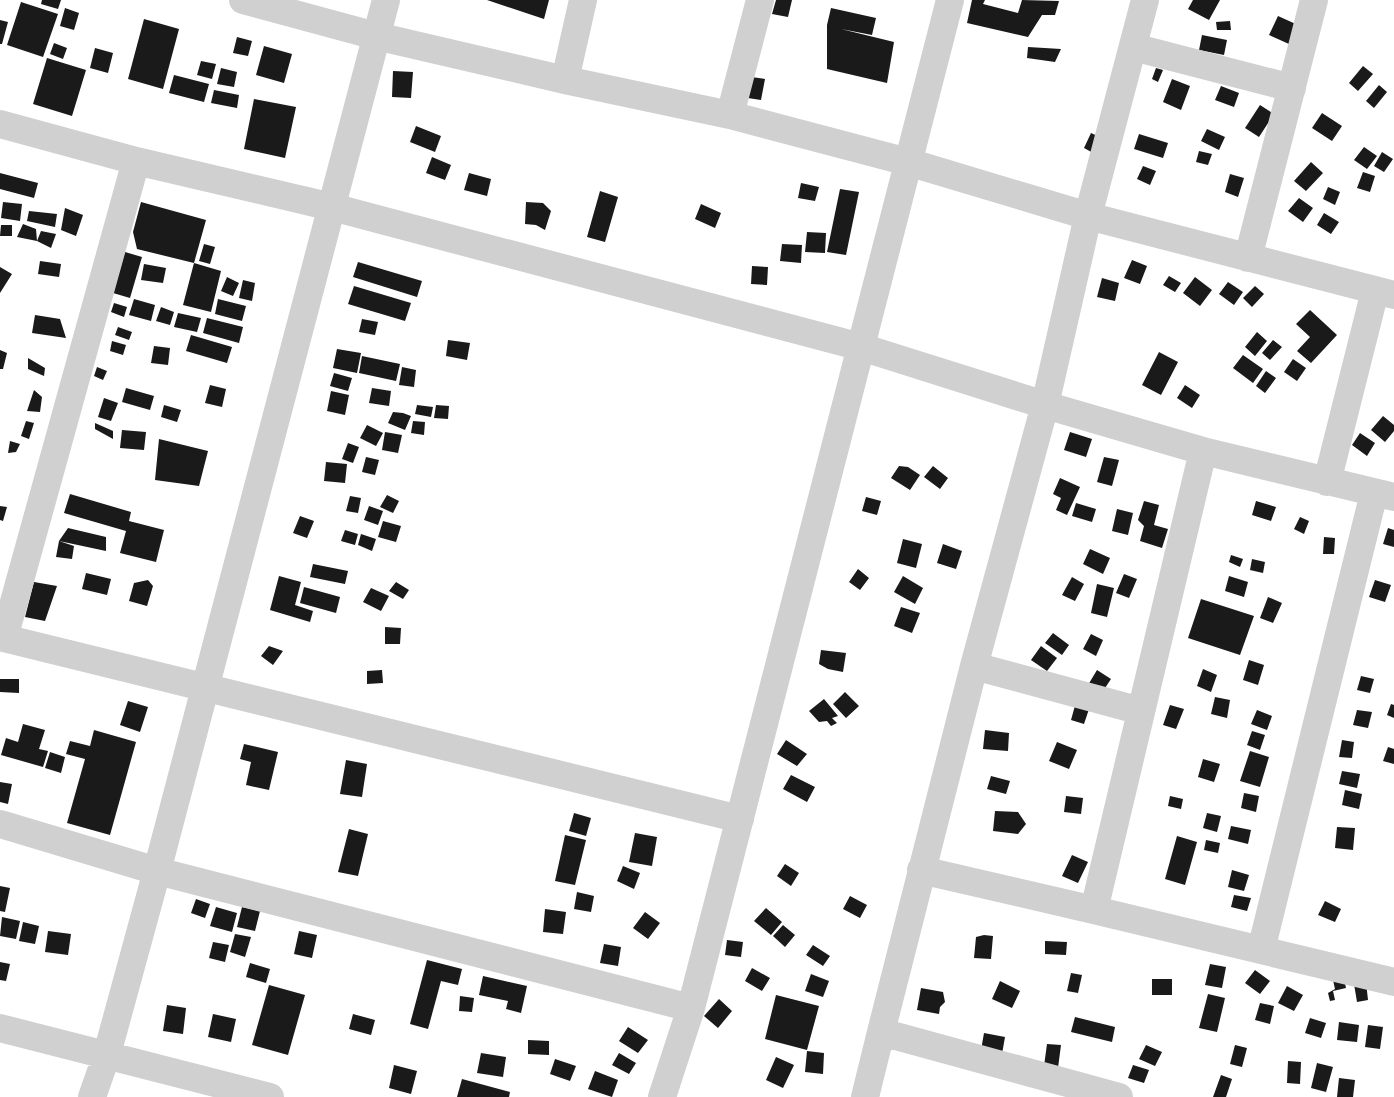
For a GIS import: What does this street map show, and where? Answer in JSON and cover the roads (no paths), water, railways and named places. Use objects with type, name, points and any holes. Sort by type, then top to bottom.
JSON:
[{"type":"street","points":[[243,0],[376,36],[564,80],[730,115],[908,162],[1088,216],[1384,293],[1327,482]]},
{"type":"street","points":[[92,1097],[106,1054],[157,871],[386,0]]},
{"type":"street","points":[[564,80],[583,0]]},
{"type":"street","points":[[730,115],[760,0]]},
{"type":"street","points":[[662,1097],[691,1008],[950,0]]},
{"type":"street","points":[[865,1097],[974,666],[1045,405],[1088,216],[1145,0]]},
{"type":"street","points":[[1248,258],[1314,0]]},
{"type":"street","points":[[1133,47],[1292,88]]},
{"type":"street","points":[[0,124],[136,161],[332,207],[861,347],[1045,405],[1203,451],[1384,495],[1261,950]]},
{"type":"street","points":[[136,161],[2,638],[740,819]]},
{"type":"street","points":[[1094,910],[1203,451]]},
{"type":"street","points":[[974,666],[1141,711]]},
{"type":"street","points":[[0,824],[157,871],[691,1008]]},
{"type":"street","points":[[921,870],[1394,982]]},
{"type":"street","points":[[0,1028],[270,1097]]},
{"type":"street","points":[[881,1032],[1119,1097]]}]
